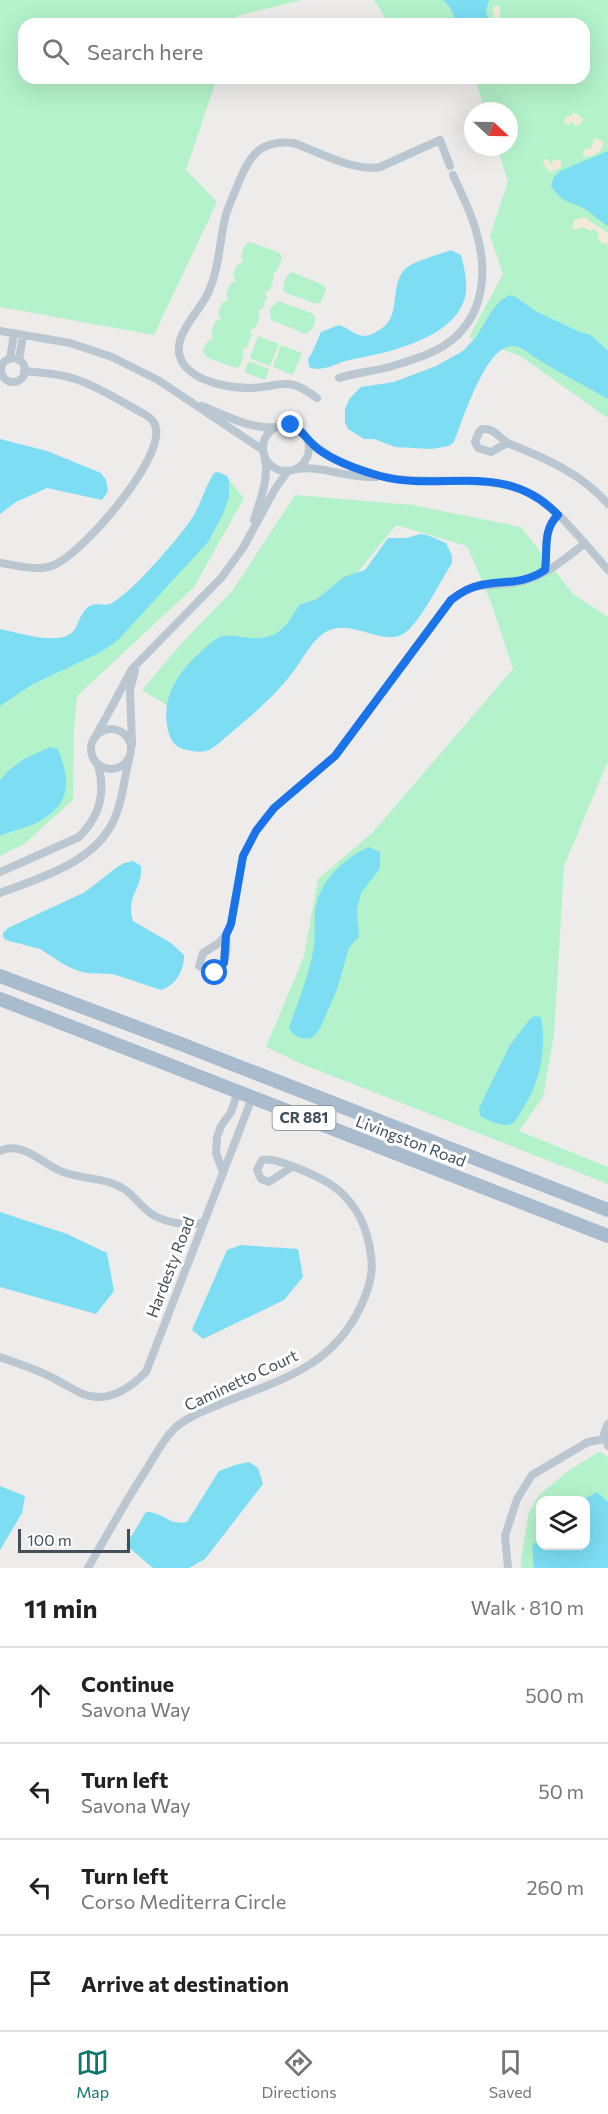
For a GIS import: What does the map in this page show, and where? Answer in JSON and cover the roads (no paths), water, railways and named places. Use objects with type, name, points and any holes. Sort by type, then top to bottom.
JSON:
[{"type":"main road","name":"Livingston Road","points":[[0,976],[608,1210]]},
{"type":"main road","name":"Livingston Road","points":[[0,999],[608,1236]]},
{"type":"street","points":[[317,398],[295,385],[284,383],[244,389],[216,383],[189,370],[180,357],[179,345],[182,335],[212,284],[217,269],[225,217],[248,161],[255,153],[268,145],[286,142],[371,169],[440,140],[450,166]]},
{"type":"street","points":[[339,378],[394,366],[448,344],[473,314],[481,293],[483,259],[476,228],[453,176]]},
{"type":"street","points":[[0,331],[70,343],[112,357],[158,380],[263,454],[274,468],[292,470],[313,468],[346,476],[382,476],[407,480],[472,480],[496,482],[514,487],[536,496],[558,515],[608,570]]},
{"type":"street","points":[[14,333],[15,360]]},
{"type":"street","points":[[15,360],[23,334]]},
{"type":"street","points":[[15,360],[23,365],[24,371],[20,380],[13,382],[3,377],[1,368],[4,362],[15,360]]},
{"type":"street","points":[[0,563],[43,567],[63,561],[128,494],[154,446],[157,435],[154,421],[95,387],[59,375],[24,371]]},
{"type":"street","points":[[184,398],[265,428],[284,424],[298,428],[316,448],[333,458],[382,476]]},
{"type":"street","points":[[250,534],[266,479],[267,470],[263,454],[266,436],[276,427]]},
{"type":"street","points":[[129,760],[125,765],[114,770],[103,768],[94,760],[91,747],[126,681],[138,662],[222,577],[243,548],[275,489],[292,470],[301,465],[308,453],[307,439]]},
{"type":"street","points":[[507,443],[534,453],[561,467],[608,504]]},
{"type":"street","points":[[545,570],[548,531],[558,515]]},
{"type":"street","points":[[226,935],[231,924],[243,856],[256,831],[274,808],[335,756],[451,600],[464,590],[480,585],[518,582],[534,577],[558,565],[584,544]]},
{"type":"street","points":[[0,893],[69,864],[95,847],[111,827],[118,812],[132,748],[130,690],[138,662]]},
{"type":"street","points":[[96,736],[108,729],[121,732],[127,736],[132,748]]},
{"type":"street","points":[[0,872],[79,837],[88,828],[101,803],[102,784],[98,765]]},
{"type":"street","points":[[223,1172],[216,1154],[217,1137],[221,1126],[231,1112],[238,1092]]},
{"type":"street","name":"Hardesty Road","points":[[0,1357],[48,1375],[84,1395],[102,1397],[116,1395],[134,1384],[146,1372],[252,1098]]},
{"type":"street","points":[[0,1150],[16,1147],[59,1170],[107,1181],[124,1189],[154,1216],[194,1226],[204,1222]]},
{"type":"street","name":"Caminetto Court","points":[[88,1568],[118,1514],[162,1444],[176,1427],[202,1412],[287,1379],[328,1351],[354,1321],[368,1290],[372,1264],[369,1238],[360,1217],[336,1188],[292,1167]]},
{"type":"street","points":[[508,1568],[505,1536],[518,1499],[532,1475],[588,1442],[606,1442],[604,1434],[608,1424]]},
{"type":"water","points":[[443,0],[489,0],[486,11],[488,18],[454,18]]},
{"type":"water","points":[[608,151],[608,226],[588,211],[564,200],[551,186],[554,177],[560,171]]},
{"type":"water","points":[[451,250],[461,255],[466,292],[461,308],[451,321],[420,341],[401,348],[324,368],[309,367],[308,359],[321,332],[339,325],[357,335],[364,336],[381,329],[394,309],[397,285],[404,270],[419,261]]},
{"type":"water","points":[[509,295],[516,297],[535,311],[591,335],[608,351],[608,399],[524,350],[511,346],[501,350],[484,371],[454,442],[449,446],[431,449],[395,447],[374,439],[364,439],[348,429],[345,423],[345,409],[350,398],[361,387],[394,382],[436,366],[463,351],[476,337],[499,302]]},
{"type":"water","points":[[0,439],[47,451],[101,473],[106,480],[108,491],[102,500],[47,488],[16,502],[0,514]]},
{"type":"water","points":[[218,472],[227,476],[229,480],[229,497],[208,542],[118,640],[101,652],[33,684],[0,706],[0,629],[42,638],[63,637],[71,634],[89,606],[110,604],[130,589],[154,565],[192,518],[211,478],[214,473]]},
{"type":"water","points":[[420,534],[446,543],[452,556],[452,563],[423,612],[409,629],[394,637],[344,628],[324,633],[272,696],[214,747],[197,752],[174,743],[170,738],[167,722],[168,699],[185,668],[210,643],[225,636],[263,638],[277,633],[288,622],[299,605],[317,599],[344,577],[365,570],[388,538],[407,538]]},
{"type":"water","points":[[50,747],[58,749],[65,771],[66,790],[58,807],[40,821],[0,836],[0,780],[24,759]]},
{"type":"water","points":[[369,847],[380,852],[380,868],[361,893],[357,910],[359,936],[349,948],[336,992],[319,1030],[313,1037],[306,1039],[299,1037],[289,1027],[311,962],[317,900],[334,872],[350,858]]},
{"type":"water","points":[[133,861],[141,866],[141,874],[131,905],[133,921],[171,943],[184,955],[183,967],[178,977],[166,988],[161,990],[113,974],[86,973],[76,970],[40,949],[6,940],[3,937],[3,933],[8,928],[85,892],[116,868]]},
{"type":"water","points":[[535,1016],[541,1017],[543,1029],[538,1077],[528,1100],[514,1122],[507,1125],[495,1123],[480,1116],[479,1108],[510,1045],[530,1019]]},
{"type":"water","points":[[0,1212],[67,1234],[107,1253],[114,1291],[96,1314],[0,1287]]},
{"type":"water","points":[[241,1245],[298,1249],[303,1277],[284,1300],[203,1339],[192,1330],[227,1250]]},
{"type":"water","points":[[249,1462],[258,1468],[263,1484],[205,1559],[189,1568],[153,1568],[126,1545],[146,1512],[157,1514],[170,1521],[187,1522],[219,1471]]},
{"type":"water","points":[[0,1486],[25,1496],[22,1513],[0,1550]]},
{"type":"water","points":[[597,1492],[608,1502],[608,1568],[534,1568],[532,1547],[536,1542],[536,1550],[590,1550],[590,1496]]}]
